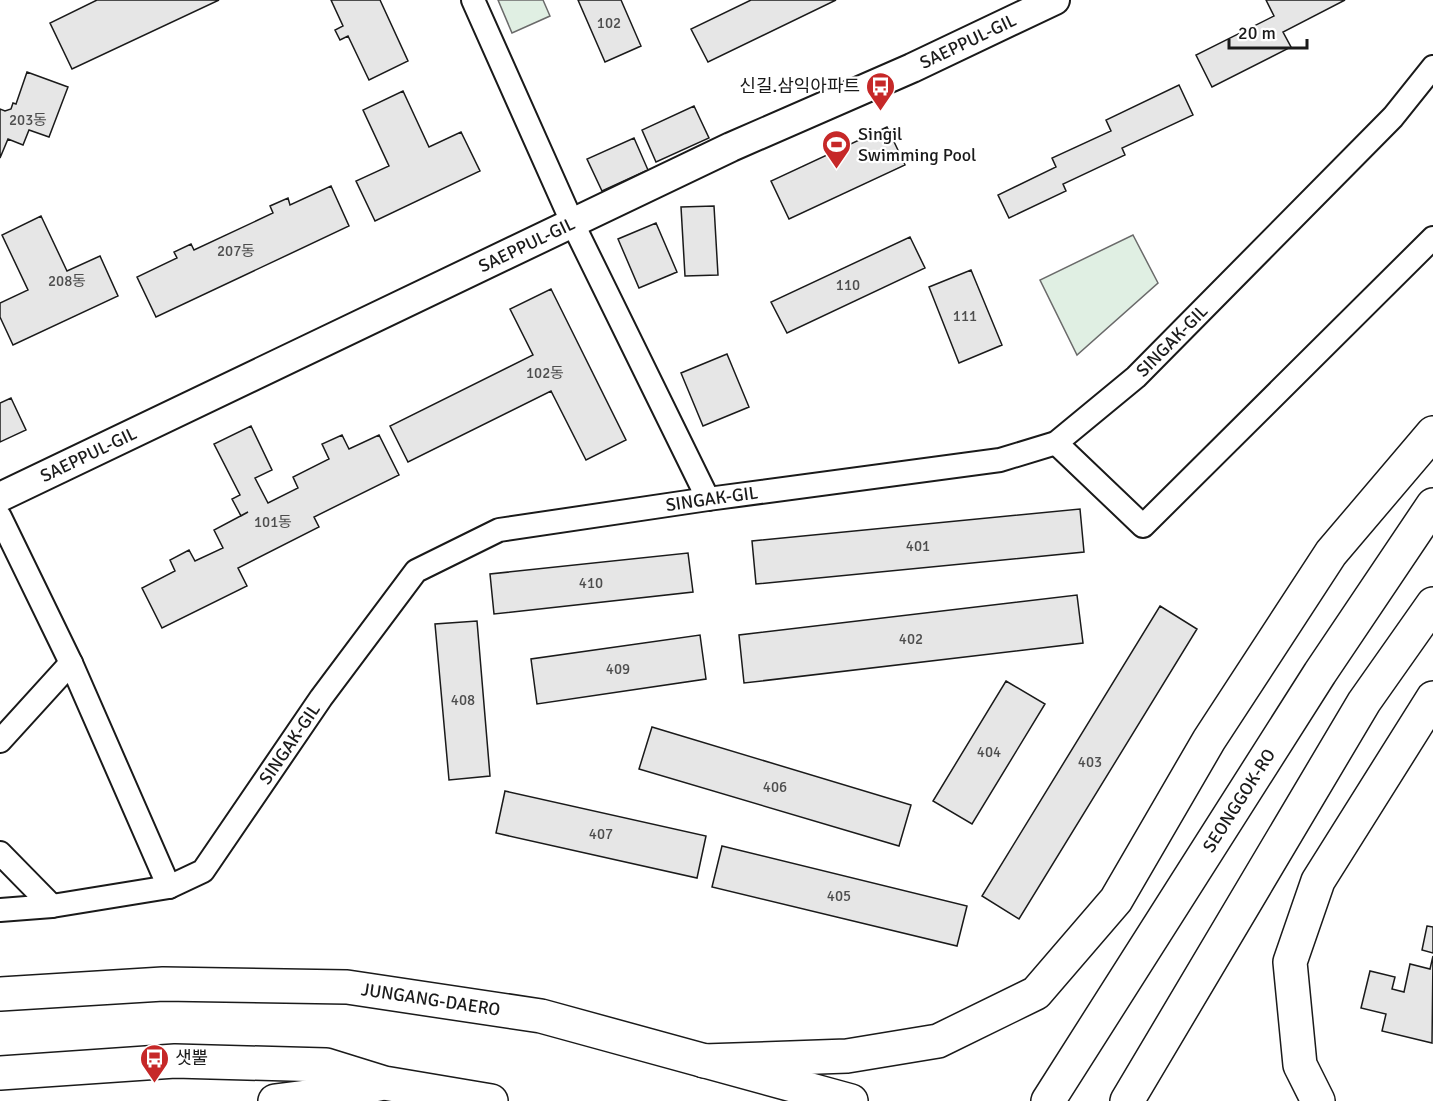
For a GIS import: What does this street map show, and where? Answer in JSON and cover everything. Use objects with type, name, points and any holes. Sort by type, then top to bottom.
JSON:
[{"type":"main road","points":[[704,1061],[847,1056],[938,1041],[1036,993],[1116,900],[1209,740],[1331,553],[1433,433]]},
{"type":"main road","name":"SEONGGOK-RO","points":[[1048,1101],[1320,673],[1433,505]]},
{"type":"main road","points":[[1127,1101],[1364,702],[1433,604]]},
{"type":"main road","points":[[1318,1101],[1300,1065],[1290,962],[1318,881],[1433,698]]},
{"type":"main road","name":"JUNGANG-DAERO","points":[[0,994],[163,984],[347,987],[542,1016],[851,1101]]},
{"type":"main road","points":[[0,1073],[175,1061],[326,1065],[384,1083],[491,1101]]},
{"type":"main road","points":[[274,1101],[384,1083]]},
{"type":"street","points":[[473,0],[572,222],[708,499]]},
{"type":"street","name":"SAEPPUL-GIL","points":[[0,497],[731,147],[912,68],[1055,0]]},
{"type":"street","name":"SINGAK-GIL","points":[[0,910],[52,906],[169,887],[203,871],[321,698],[416,571],[499,530],[1000,460],[1056,443],[1144,368],[1393,117],[1433,67]]},
{"type":"street","points":[[1056,443],[1143,526],[1433,238]]},
{"type":"street","points":[[0,517],[71,663],[169,887]]},
{"type":"street","points":[[0,741],[71,663]]},
{"type":"street","points":[[0,853],[52,906]]},
{"type":"green space","points":[[498,0],[543,0],[550,16],[512,33]]},
{"type":"green space","points":[[1133,235],[1158,283],[1077,355],[1040,280]]},
{"type":"building","points":[[97,0],[219,0],[72,69],[50,23]]},
{"type":"building","points":[[331,0],[380,0],[408,61],[369,80],[348,36],[340,40],[335,30],[343,26]]},
{"type":"building","points":[[578,0],[621,0],[641,46],[605,62]]},
{"type":"building","points":[[751,0],[836,0],[708,62],[691,29]]},
{"type":"building","points":[[1266,0],[1345,0],[1283,32],[1291,47],[1212,87],[1196,55],[1274,16]]},
{"type":"building","points":[[27,72],[68,87],[49,137],[29,130],[23,145],[8,139],[0,158],[0,109],[5,111],[11,109],[13,103],[16,104]]},
{"type":"building","points":[[1179,85],[1193,115],[1122,148],[1125,155],[1063,184],[1066,191],[1009,218],[998,195],[1056,167],[1052,158],[1111,131],[1106,120]]},
{"type":"building","points":[[403,91],[429,147],[461,132],[480,171],[375,221],[356,181],[389,166],[363,110]]},
{"type":"building","points":[[694,106],[709,138],[656,162],[642,130]]},
{"type":"building","points":[[887,127],[905,165],[789,219],[771,181]]},
{"type":"building","points":[[634,138],[648,170],[602,191],[587,159]]},
{"type":"building","points":[[331,186],[349,226],[156,317],[137,277],[177,258],[174,252],[191,244],[194,250],[273,213],[270,206],[288,198],[290,205]]},
{"type":"building","points":[[714,206],[718,275],[685,276],[681,207]]},
{"type":"building","points":[[41,216],[67,271],[100,256],[118,296],[13,345],[0,317],[0,303],[28,290],[2,235]]},
{"type":"building","points":[[656,223],[677,272],[639,288],[618,239]]},
{"type":"building","points":[[910,237],[925,268],[787,333],[771,302]]},
{"type":"building","points":[[971,270],[1002,345],[959,363],[929,287]]},
{"type":"building","points":[[551,289],[626,440],[586,460],[551,391],[408,462],[390,426],[533,355],[510,309]]},
{"type":"building","points":[[727,354],[749,407],[703,426],[681,373]]},
{"type":"building","points":[[11,398],[26,430],[0,442],[0,403]]},
{"type":"building","points":[[251,426],[272,470],[255,478],[268,503],[298,488],[293,477],[329,459],[322,444],[342,435],[349,449],[379,435],[399,475],[314,517],[319,527],[238,568],[247,586],[162,628],[142,588],[175,571],[170,560],[189,550],[195,561],[223,548],[214,530],[241,516],[232,499],[240,495],[214,444]]},
{"type":"building","points":[[1080,509],[1084,552],[756,584],[752,541]]},
{"type":"building","points":[[688,553],[693,592],[494,614],[490,574]]},
{"type":"building","points":[[1077,595],[1083,643],[744,683],[739,635]]},
{"type":"building","points":[[1160,606],[1197,629],[1019,919],[982,896]]},
{"type":"building","points":[[477,621],[490,776],[449,780],[435,624]]},
{"type":"building","points":[[700,635],[706,679],[537,704],[531,659]]},
{"type":"building","points":[[1006,681],[1045,704],[972,824],[933,801]]},
{"type":"building","points":[[652,727],[911,805],[899,846],[639,769]]},
{"type":"building","points":[[505,791],[706,836],[697,878],[496,833]]},
{"type":"building","points":[[722,846],[967,906],[957,946],[712,887]]},
{"type":"building","points":[[1427,926],[1433,927],[1433,953],[1422,950]]},
{"type":"building","points":[[1433,956],[1432,1043],[1382,1031],[1386,1014],[1361,1008],[1370,971],[1395,977],[1392,989],[1404,992],[1410,964],[1430,969]]},
{"type":"place","name":"신길.삼익아파트","points":[[881,112]]},
{"type":"place","name":"Singil Swimming Pool","points":[[837,170]]},
{"type":"place","name":"샛뿔","points":[[154,1084]]}]
